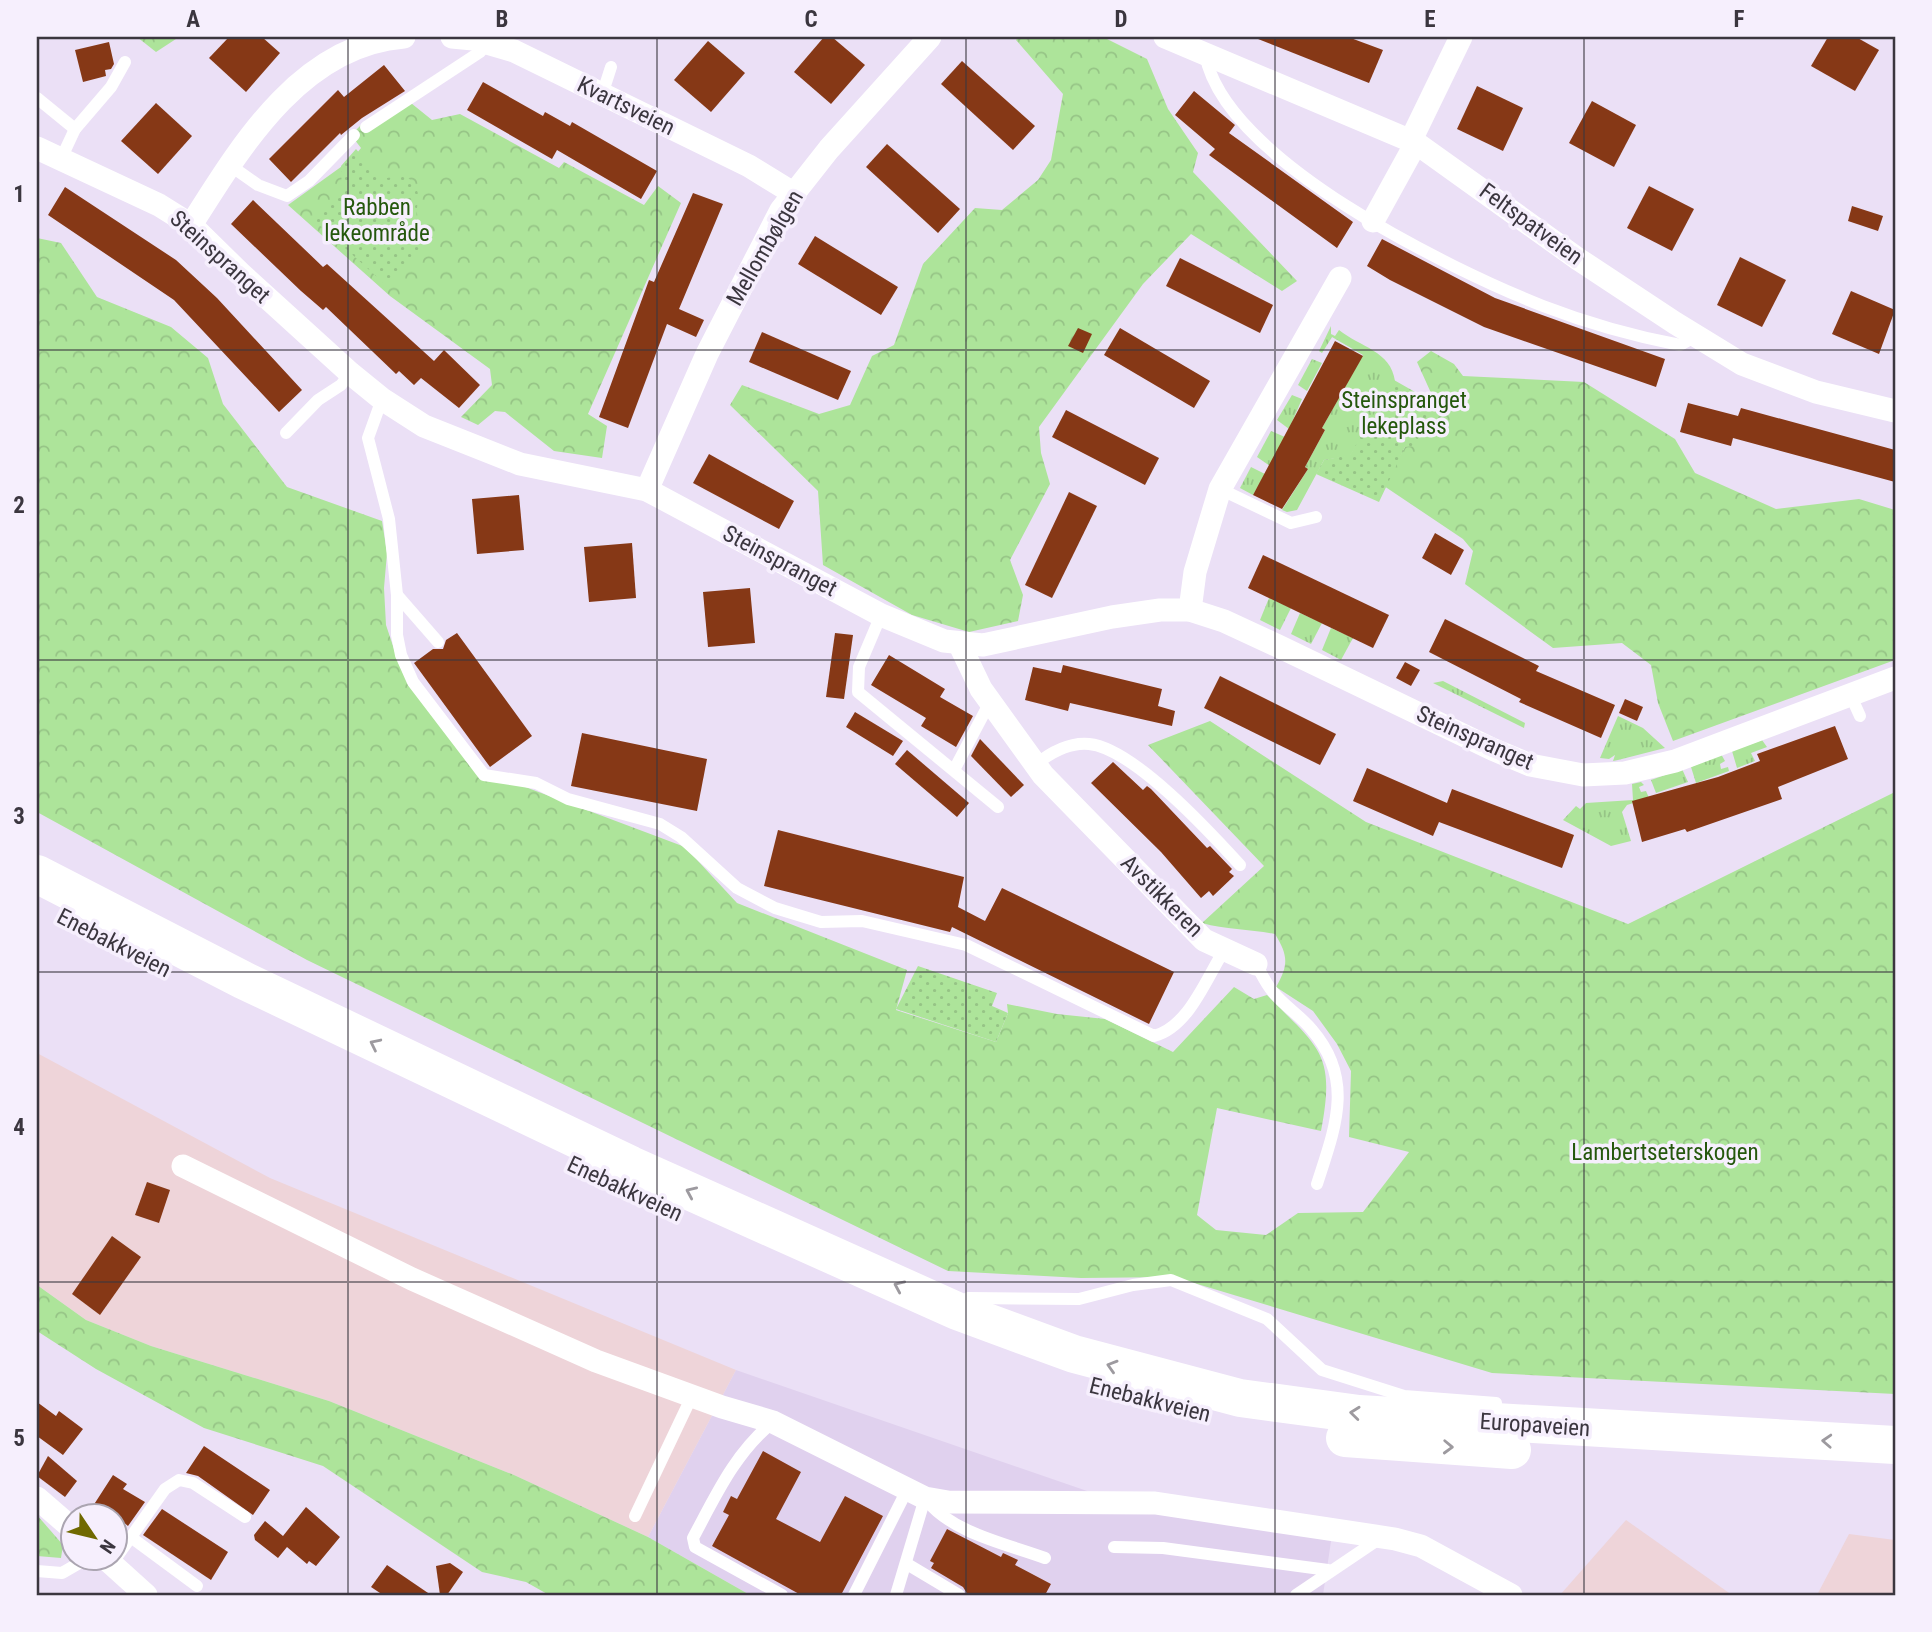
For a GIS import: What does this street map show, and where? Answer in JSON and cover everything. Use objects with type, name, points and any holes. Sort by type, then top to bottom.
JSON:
[{"type":"highway","name":"Enebakkveien","points":[[37,874],[419,1065],[957,1311],[1074,1354],[1178,1383]]},
{"type":"highway","name":"Enebakkveien","points":[[37,904],[315,1043],[901,1314],[982,1348],[1068,1379],[1235,1421]]},
{"type":"highway","name":"Europaveien","points":[[1178,1383],[1240,1398],[1359,1414],[1572,1421],[1895,1446]]},
{"type":"highway","name":"Europaveien","points":[[1235,1421],[1419,1446],[1895,1471]]},
{"type":"street","points":[[191,225],[206,189],[231,166],[268,114],[313,71],[358,48],[404,37]]},
{"type":"street","name":"Kvartsveien","points":[[452,37],[514,51],[749,166],[793,192]]},
{"type":"street","name":"Mellombølgen","points":[[648,490],[735,298],[793,192],[930,37]]},
{"type":"street","name":"Feltspatveien","points":[[1165,37],[1414,142],[1578,258],[1696,336],[1768,376],[1895,411]]},
{"type":"street","points":[[1373,222],[1414,142],[1461,37]]},
{"type":"street","name":"Steinspranget","points":[[37,148],[159,205],[191,225],[350,373],[382,399],[424,426],[520,464],[648,490],[881,615],[944,641],[983,645],[1112,617],[1160,610],[1190,610],[1224,621],[1504,755],[1530,765],[1574,774],[1625,773],[1675,761],[1895,678]]},
{"type":"street","points":[[1190,610],[1195,572],[1220,489],[1340,278]]},
{"type":"street","name":"Avstikkeren","points":[[959,643],[990,702],[1035,765],[1204,940],[1255,964]]},
{"type":"street","points":[[183,1167],[412,1279],[596,1361],[773,1422],[917,1493],[947,1502],[1155,1503],[1383,1537],[1421,1546],[1511,1595]]},
{"type":"street","points":[[37,1497],[60,1518]]},
{"type":"street","points":[[121,1572],[146,1595]]},
{"type":"lane","points":[[366,127],[480,52],[488,43]]},
{"type":"lane","points":[[1205,53],[1213,84],[1267,146],[1373,222],[1441,260],[1545,306],[1657,341],[1680,345],[1696,336]]},
{"type":"lane","points":[[61,159],[75,129],[111,87],[125,62]]},
{"type":"lane","points":[[602,94],[611,67]]},
{"type":"lane","points":[[37,98],[75,129]]},
{"type":"lane","points":[[231,166],[258,185],[287,196],[309,181],[354,135]]},
{"type":"lane","points":[[286,433],[318,400],[341,386],[350,373]]},
{"type":"lane","points":[[382,399],[368,438],[389,519],[397,595],[397,635],[406,666],[452,736],[484,775],[536,783],[568,799],[660,824],[704,857],[737,888],[775,908],[821,922],[862,921],[966,945],[1154,1036],[1167,1033],[1176,1026],[1225,950]]},
{"type":"lane","points":[[1220,489],[1291,523],[1316,517]]},
{"type":"lane","points":[[397,595],[438,642]]},
{"type":"lane","points":[[881,615],[859,667],[858,692],[998,807]]},
{"type":"lane","points":[[1850,694],[1860,716]]},
{"type":"lane","points":[[954,770],[990,702]]},
{"type":"lane","points":[[1035,765],[1052,752],[1079,744],[1106,748],[1173,797],[1240,865]]},
{"type":"lane","name":"Avstikkeren","points":[[1255,964],[1272,992],[1311,1028],[1331,1054],[1336,1072],[1336,1125],[1317,1184]]},
{"type":"lane","points":[[957,1311],[968,1298],[1079,1299],[1133,1285],[1171,1280],[1267,1319],[1322,1370],[1404,1396],[1510,1404]]},
{"type":"lane","points":[[635,1516],[692,1396]]},
{"type":"lane","points":[[773,1422],[734,1462],[693,1538],[695,1547],[782,1595]]},
{"type":"lane","points":[[197,1586],[132,1538],[165,1489],[179,1480],[193,1483],[245,1517]]},
{"type":"lane","points":[[917,1493],[937,1513],[960,1525],[1045,1558]]},
{"type":"lane","points":[[896,1595],[907,1564],[917,1493]]},
{"type":"lane","points":[[854,1595],[917,1493]]},
{"type":"lane","points":[[1296,1595],[1328,1570],[1383,1537]]},
{"type":"lane","points":[[1114,1547],[1163,1548],[1328,1570]]},
{"type":"lane","points":[[907,1564],[959,1595]]},
{"type":"lane","points":[[37,1571],[65,1572]]},
{"type":"shaded area","points":[[37,1053],[270,1178],[736,1370],[648,1537],[514,1475],[329,1401],[151,1346],[86,1320],[37,1285]]},
{"type":"shaded area","points":[[736,1370],[1090,1492],[1333,1528],[1323,1595],[750,1595],[648,1537]]},
{"type":"shaded area","points":[[1626,1520],[1732,1595],[1560,1595]]},
{"type":"shaded area","points":[[1849,1534],[1895,1540],[1895,1595],[1817,1595]]},
{"type":"green space","points":[[137,37],[179,37],[156,52]]},
{"type":"green space","points":[[1019,37],[1103,37],[1147,59],[1168,109],[1198,153],[1193,172],[1297,281],[1282,291],[1191,234],[1143,284],[1039,427],[1041,453],[1050,484],[1010,560],[1023,595],[1018,621],[969,632],[912,615],[823,565],[818,491],[730,405],[742,385],[819,414],[850,405],[872,356],[894,345],[923,264],[975,208],[1002,210],[1038,180],[1051,160],[1063,94],[1016,40]]},
{"type":"green space","points":[[406,99],[432,120],[460,114],[559,168],[564,162],[644,205],[658,186],[681,203],[588,414],[607,426],[602,458],[554,451],[505,412],[495,411],[478,425],[461,417],[492,385],[490,369],[390,296],[288,205],[352,159],[361,148],[351,135],[361,125]]},
{"type":"green space","name":"Rabben lekeområde","points":[[356,149],[381,179],[405,175],[412,182],[418,195],[417,220],[429,241],[387,286],[315,221],[342,193],[341,166]]},
{"type":"green space","name":"Lambertseterskogen","points":[[37,238],[61,243],[97,297],[171,327],[208,358],[223,404],[287,487],[382,521],[387,553],[384,588],[386,625],[399,664],[472,767],[685,847],[737,903],[907,970],[896,1010],[996,1042],[1008,1013],[1007,1004],[1057,1014],[1105,1019],[1173,1052],[1234,987],[1254,999],[1267,995],[1311,1041],[1319,1054],[1326,1084],[1321,1131],[1217,1108],[1197,1215],[1216,1230],[1266,1235],[1298,1213],[1363,1212],[1409,1152],[1349,1137],[1351,1071],[1337,1044],[1313,1011],[1276,987],[1285,960],[1275,934],[1202,923],[1264,866],[1148,745],[1210,721],[1366,822],[1628,924],[1895,792],[1895,1394],[1492,1373],[1174,1277],[1081,1278],[948,1271],[307,960],[37,812]]},
{"type":"green space","points":[[1331,326],[1331,334],[1335,336],[1339,330],[1381,356],[1388,363],[1395,381],[1350,456],[1324,460],[1297,510],[1287,512],[1282,510],[1308,469],[1305,467],[1325,430],[1322,428],[1363,355],[1332,337],[1322,353],[1319,351]]},
{"type":"green space","points":[[1431,351],[1454,364],[1463,376],[1584,382],[1675,439],[1695,473],[1776,509],[1859,499],[1895,510],[1895,660],[1673,741],[1658,703],[1651,665],[1622,643],[1553,648],[1465,584],[1473,551],[1463,539],[1384,486],[1405,447],[1436,404],[1417,362]]},
{"type":"green space","points":[[1312,359],[1322,363],[1307,391],[1298,385]]},
{"type":"green space","name":"Steinspranget lekeplass","points":[[1394,380],[1436,404],[1414,446],[1405,447],[1379,502],[1316,474],[1324,460],[1350,455]]},
{"type":"green space","points":[[1292,395],[1302,399],[1289,429],[1277,420]]},
{"type":"green space","points":[[1271,431],[1285,437],[1270,466],[1257,457]]},
{"type":"green space","points":[[1251,467],[1265,474],[1253,495],[1240,488]]},
{"type":"green space","points":[[1269,598],[1291,608],[1280,630],[1260,620]]},
{"type":"green space","points":[[1300,613],[1322,623],[1311,644],[1291,634]]},
{"type":"green space","points":[[1331,628],[1353,638],[1341,660],[1322,650]]},
{"type":"green space","points":[[1443,681],[1525,723],[1524,728],[1433,683]]},
{"type":"green space","points":[[1618,716],[1643,728],[1665,748],[1613,761],[1615,755],[1609,759],[1600,758]]},
{"type":"green space","points":[[1762,740],[1767,747],[1751,753],[1755,761],[1737,768],[1732,751]]},
{"type":"green space","points":[[1721,754],[1725,761],[1720,764],[1721,769],[1728,767],[1729,771],[1696,783],[1691,767]]},
{"type":"green space","points":[[1682,769],[1688,782],[1656,793],[1651,780]]},
{"type":"green space","points":[[1641,782],[1644,785],[1639,787],[1641,792],[1646,791],[1649,798],[1627,805],[1622,812],[1631,841],[1611,846],[1563,820],[1576,806],[1580,809],[1586,803],[1633,800],[1632,784]]},
{"type":"green space","points":[[918,966],[997,993],[992,1006],[1008,1013],[996,1042],[896,1009]]},
{"type":"green space","points":[[37,1285],[86,1320],[151,1346],[329,1401],[514,1475],[648,1537],[750,1595],[549,1595],[526,1582],[482,1572],[323,1466],[204,1428],[96,1369],[37,1331]]},
{"type":"green space","points":[[37,1515],[60,1542],[60,1558],[37,1556]]},
{"type":"building","points":[[229,37],[262,37],[280,53],[246,92],[209,58]]},
{"type":"building","points":[[824,37],[832,37],[865,65],[831,104],[794,72]]},
{"type":"building","points":[[1253,37],[1348,37],[1383,50],[1369,83]]},
{"type":"building","points":[[1828,37],[1856,37],[1879,50],[1855,91],[1811,66]]},
{"type":"building","points":[[708,41],[745,73],[711,112],[674,80]]},
{"type":"building","points":[[109,42],[114,64],[111,69],[105,70],[106,76],[83,82],[75,50]]},
{"type":"building","points":[[962,61],[1035,126],[1013,150],[941,84]]},
{"type":"building","points":[[384,65],[405,91],[362,118],[341,135],[340,133],[291,182],[269,159],[338,90],[344,97]]},
{"type":"building","points":[[483,82],[543,116],[545,112],[570,126],[572,122],[657,171],[641,199],[557,150],[552,159],[467,110]]},
{"type":"building","points":[[1477,86],[1523,108],[1503,151],[1457,129]]},
{"type":"building","points":[[1194,91],[1235,125],[1229,133],[1353,222],[1337,248],[1209,155],[1215,149],[1175,115]]},
{"type":"building","points":[[1592,101],[1636,125],[1614,167],[1569,143]]},
{"type":"building","points":[[156,103],[192,136],[158,174],[121,141]]},
{"type":"building","points":[[887,144],[960,209],[938,233],[866,167]]},
{"type":"building","points":[[1649,186],[1694,209],[1672,251],[1627,228]]},
{"type":"building","points":[[65,187],[176,260],[217,298],[302,390],[279,412],[174,300],[48,215]]},
{"type":"building","points":[[693,193],[723,204],[679,309],[704,320],[696,337],[667,324],[628,428],[599,417],[649,280],[654,282]]},
{"type":"building","points":[[253,200],[323,267],[327,264],[434,361],[444,350],[480,385],[459,408],[421,378],[414,385],[399,371],[396,374],[326,307],[323,310],[301,291],[231,224]]},
{"type":"building","points":[[1852,206],[1883,216],[1878,231],[1848,221]]},
{"type":"building","points":[[815,236],[898,287],[881,315],[798,264]]},
{"type":"building","points":[[1382,239],[1495,298],[1665,359],[1656,387],[1484,327],[1390,280],[1367,266]]},
{"type":"building","points":[[1740,257],[1786,280],[1762,327],[1717,305]]},
{"type":"building","points":[[1180,258],[1273,305],[1260,333],[1166,286]]},
{"type":"building","points":[[1851,291],[1895,310],[1879,354],[1832,334]]},
{"type":"building","points":[[1078,328],[1092,334],[1083,353],[1068,346]]},
{"type":"building","points":[[1120,328],[1210,381],[1194,408],[1104,355]]},
{"type":"building","points":[[762,332],[851,371],[838,400],[749,362]]},
{"type":"building","points":[[1335,341],[1363,356],[1322,428],[1325,430],[1305,467],[1308,469],[1282,509],[1253,495]]},
{"type":"building","points":[[1688,403],[1738,416],[1741,408],[1895,450],[1895,482],[1733,438],[1731,446],[1680,432]]},
{"type":"building","points":[[1066,410],[1159,458],[1145,485],[1052,437]]},
{"type":"building","points":[[709,454],[794,501],[779,529],[693,483]]},
{"type":"building","points":[[1069,492],[1097,506],[1052,598],[1025,585]]},
{"type":"building","points":[[519,495],[524,550],[477,554],[472,499]]},
{"type":"building","points":[[1435,533],[1464,550],[1451,575],[1422,558]]},
{"type":"building","points":[[632,543],[636,598],[589,602],[584,547]]},
{"type":"building","points":[[1263,555],[1389,615],[1373,648],[1248,588]]},
{"type":"building","points":[[750,588],[755,643],[708,647],[703,592]]},
{"type":"building","points":[[1445,619],[1539,666],[1536,671],[1615,705],[1601,738],[1519,702],[1521,699],[1429,652]]},
{"type":"building","points":[[457,633],[532,736],[490,767],[414,663],[433,649],[443,649],[446,640]]},
{"type":"building","points":[[835,633],[853,635],[844,699],[826,697]]},
{"type":"building","points":[[889,655],[945,689],[940,697],[973,716],[956,747],[921,726],[926,718],[871,685]]},
{"type":"building","points":[[1405,662],[1420,670],[1411,686],[1396,678]]},
{"type":"building","points":[[1063,665],[1162,689],[1158,706],[1175,711],[1172,726],[1070,703],[1068,711],[1025,700],[1033,667],[1061,673]]},
{"type":"building","points":[[1220,676],[1336,734],[1320,765],[1204,708]]},
{"type":"building","points":[[1625,699],[1643,707],[1637,721],[1619,713]]},
{"type":"building","points":[[855,712],[903,741],[893,756],[846,727]]},
{"type":"building","points":[[1835,726],[1848,759],[1778,787],[1782,799],[1687,832],[1685,829],[1642,842],[1632,801],[1718,777],[1760,761],[1757,754]]},
{"type":"building","points":[[582,733],[707,759],[697,811],[571,786]]},
{"type":"building","points":[[980,739],[1024,785],[1011,797],[971,756]]},
{"type":"building","points":[[907,750],[969,803],[957,817],[895,764]]},
{"type":"building","points":[[1113,762],[1143,790],[1147,786],[1151,789],[1207,848],[1210,846],[1232,869],[1229,872],[1234,876],[1213,896],[1209,891],[1201,898],[1161,852],[1091,783]]},
{"type":"building","points":[[1367,768],[1447,803],[1452,789],[1574,835],[1562,868],[1439,822],[1433,836],[1353,801]]},
{"type":"building","points":[[778,830],[964,877],[958,907],[985,921],[1002,888],[1174,972],[1149,1024],[952,927],[950,932],[764,886]]},
{"type":"building","points":[[147,1182],[170,1190],[159,1223],[135,1215]]},
{"type":"building","points":[[112,1236],[141,1257],[100,1315],[72,1294]]},
{"type":"building","points":[[37,1402],[56,1416],[59,1411],[83,1429],[63,1455],[37,1436]]},
{"type":"building","points":[[204,1446],[270,1490],[253,1515],[198,1476],[186,1473]]},
{"type":"building","points":[[763,1451],[801,1472],[776,1519],[820,1542],[845,1496],[883,1516],[841,1595],[801,1595],[712,1546],[729,1515],[723,1512],[731,1496],[737,1499]]},
{"type":"building","points":[[48,1456],[77,1481],[65,1497],[37,1476]]},
{"type":"building","points":[[113,1475],[127,1484],[123,1489],[145,1502],[130,1523],[130,1502],[96,1502]]},
{"type":"building","points":[[306,1507],[340,1537],[316,1566],[309,1561],[307,1564],[287,1547],[278,1558],[255,1540],[254,1535],[265,1521],[283,1536]]},
{"type":"building","points":[[162,1509],[228,1552],[211,1580],[143,1535]]},
{"type":"building","points":[[947,1529],[1001,1557],[1003,1553],[1018,1560],[1015,1565],[1051,1584],[1045,1595],[968,1595],[963,1587],[931,1568],[934,1563],[930,1561]]},
{"type":"building","points":[[450,1563],[463,1572],[447,1595],[440,1595],[436,1566]]},
{"type":"building","points":[[387,1565],[431,1595],[383,1595],[371,1587]]}]
